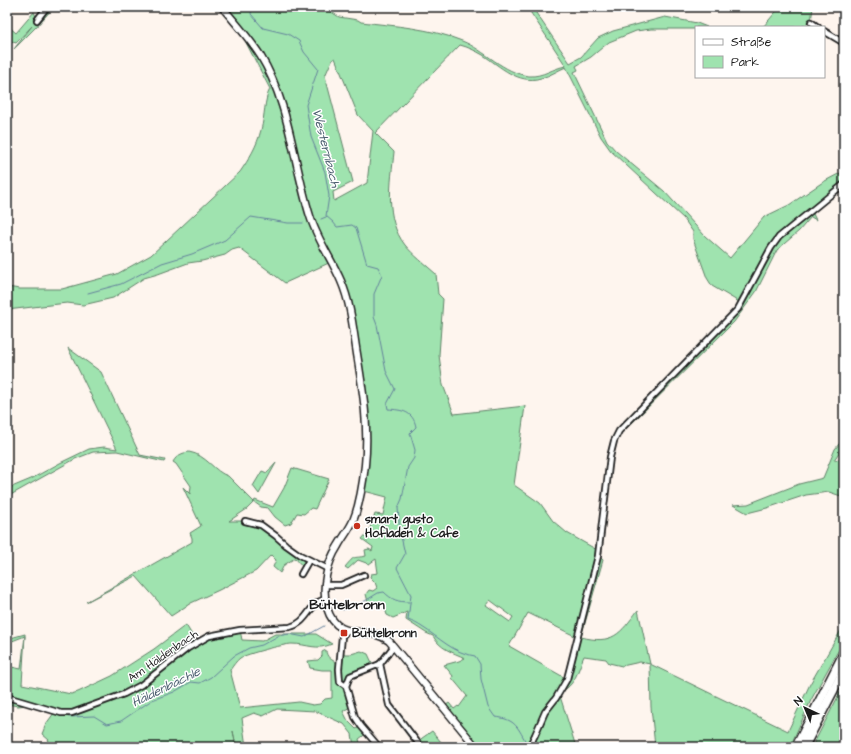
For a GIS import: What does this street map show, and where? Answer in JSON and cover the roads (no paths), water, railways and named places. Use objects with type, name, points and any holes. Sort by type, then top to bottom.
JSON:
[{"type":"highway","points":[[796,747],[844,653]]},
{"type":"highway","points":[[804,747],[844,670]]},
{"type":"street","points":[[37,20],[48,7]]},
{"type":"street","points":[[222,7],[260,54],[271,77],[284,111],[314,228],[341,281],[351,311],[365,405],[367,447],[363,483],[354,518],[333,555],[328,569],[325,585],[325,599],[327,608],[334,620],[347,631],[374,633],[389,641],[476,747]]},
{"type":"street","points":[[811,22],[817,26]]},
{"type":"street","points":[[825,32],[844,43]]},
{"type":"street","points":[[526,747],[531,743],[544,712],[556,698],[568,679],[577,637],[598,556],[610,457],[614,442],[619,432],[738,309],[771,248],[779,237],[844,184]]},
{"type":"street","points":[[245,521],[261,525],[276,536],[286,546],[309,560],[328,569]]},
{"type":"street","points":[[301,574],[309,560]]},
{"type":"street","points":[[325,585],[340,585],[364,575]]},
{"type":"street","name":"Am Häldenbach","points":[[7,697],[61,713],[72,713],[124,694],[141,685],[188,648],[201,640],[235,630],[290,627],[303,620],[316,603],[325,599]]},
{"type":"street","points":[[346,686],[340,682],[339,669],[342,636],[347,631]]},
{"type":"street","points":[[379,747],[355,717],[346,686],[350,676],[380,664],[394,646]]},
{"type":"street","points":[[380,664],[389,705],[421,747]]},
{"type":"waterway","name":"Westernbach","points":[[252,7],[251,14],[263,28],[288,34],[299,41],[304,52],[318,69],[306,105],[311,137],[325,172],[329,196],[326,216],[337,227],[352,225],[356,228],[367,264],[378,267],[382,275],[374,294],[374,317],[386,371],[395,389],[387,404],[388,409],[406,412],[415,422],[416,427],[410,433],[415,450],[414,458],[408,467],[402,499],[398,508],[400,532],[405,554],[397,568],[411,595],[408,620],[460,652],[475,656],[480,664],[481,679],[488,707],[495,717],[508,720],[516,725],[527,744]]},
{"type":"waterway","points":[[88,293],[121,284],[162,263],[192,254],[225,240],[251,217],[288,223],[303,223]]},
{"type":"waterway","name":"Westernbach","points":[[321,219],[326,217]]},
{"type":"waterway","name":"Häldenbächle","points":[[343,610],[365,601],[378,593],[384,592],[395,600],[409,602]]},
{"type":"waterway","name":"Häldenbächle","points":[[64,715],[69,717],[94,716],[107,724],[121,721],[152,700],[174,692],[191,682],[200,683],[211,677],[234,656],[249,648],[262,645],[278,636],[289,634],[304,637],[324,626]]},
{"type":"waterway","name":"Häldenbächle","points":[[7,700],[47,711]]},
{"type":"place","name":"smart gusto Hofladen & Cafe","points":[[357,526]]},
{"type":"place","name":"Büttelbronn","points":[[344,633]]},
{"type":"district","name":"Büttelbronn","points":[[347,605]]}]
